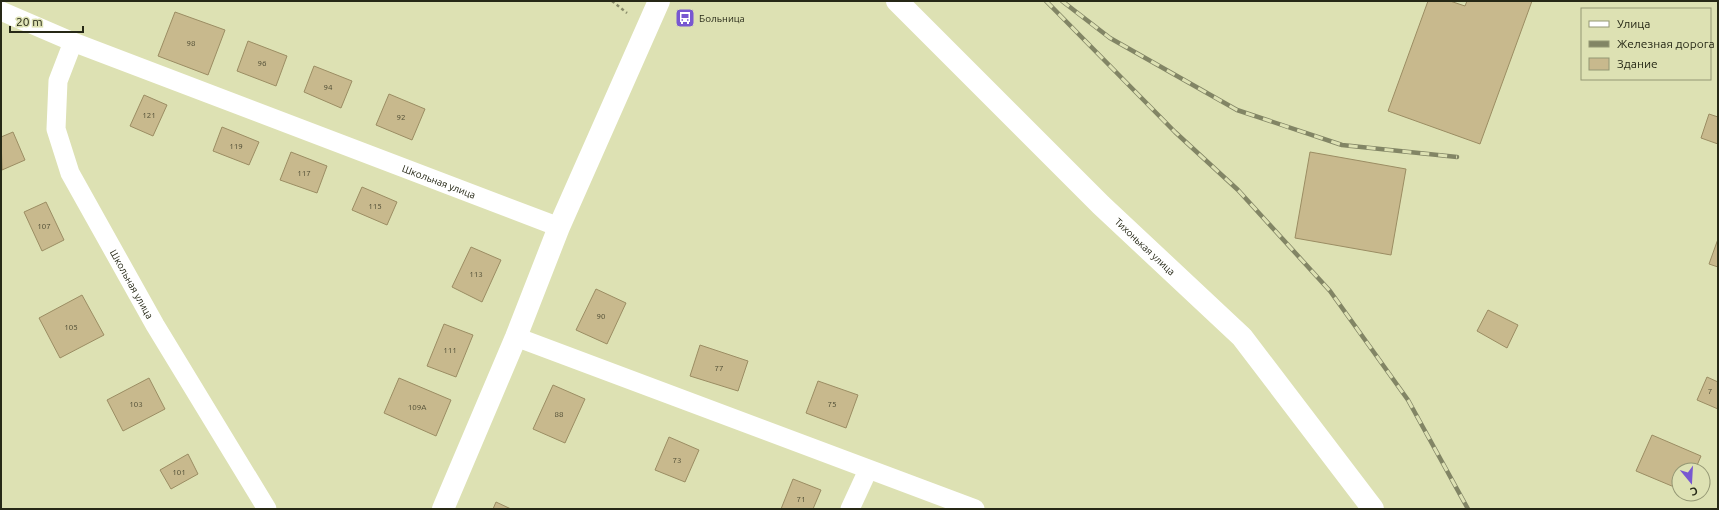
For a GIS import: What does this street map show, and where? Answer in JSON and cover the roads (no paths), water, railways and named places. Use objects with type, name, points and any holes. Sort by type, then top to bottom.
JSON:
[{"type":"street","points":[[443,509],[516,337],[559,227],[659,1]]},
{"type":"street","name":"Тихонькая улица","points":[[896,1],[1101,205],[1242,337],[1373,509]]},
{"type":"street","name":"Школьная улица","points":[[1,11],[72,42],[559,227]]},
{"type":"street","name":"Школьная улица","points":[[72,42],[58,81],[56,129],[70,173],[155,325],[267,509]]},
{"type":"street","points":[[516,337],[975,509]]},
{"type":"street","points":[[850,509],[868,470]]},
{"type":"railway","points":[[1046,1],[1175,132],[1238,190],[1330,291],[1408,400],[1468,509]]},
{"type":"railway","points":[[1062,1],[1110,38],[1237,110],[1342,145],[1457,157]]},
{"type":"place","name":"Больница","points":[[685,18]]}]
